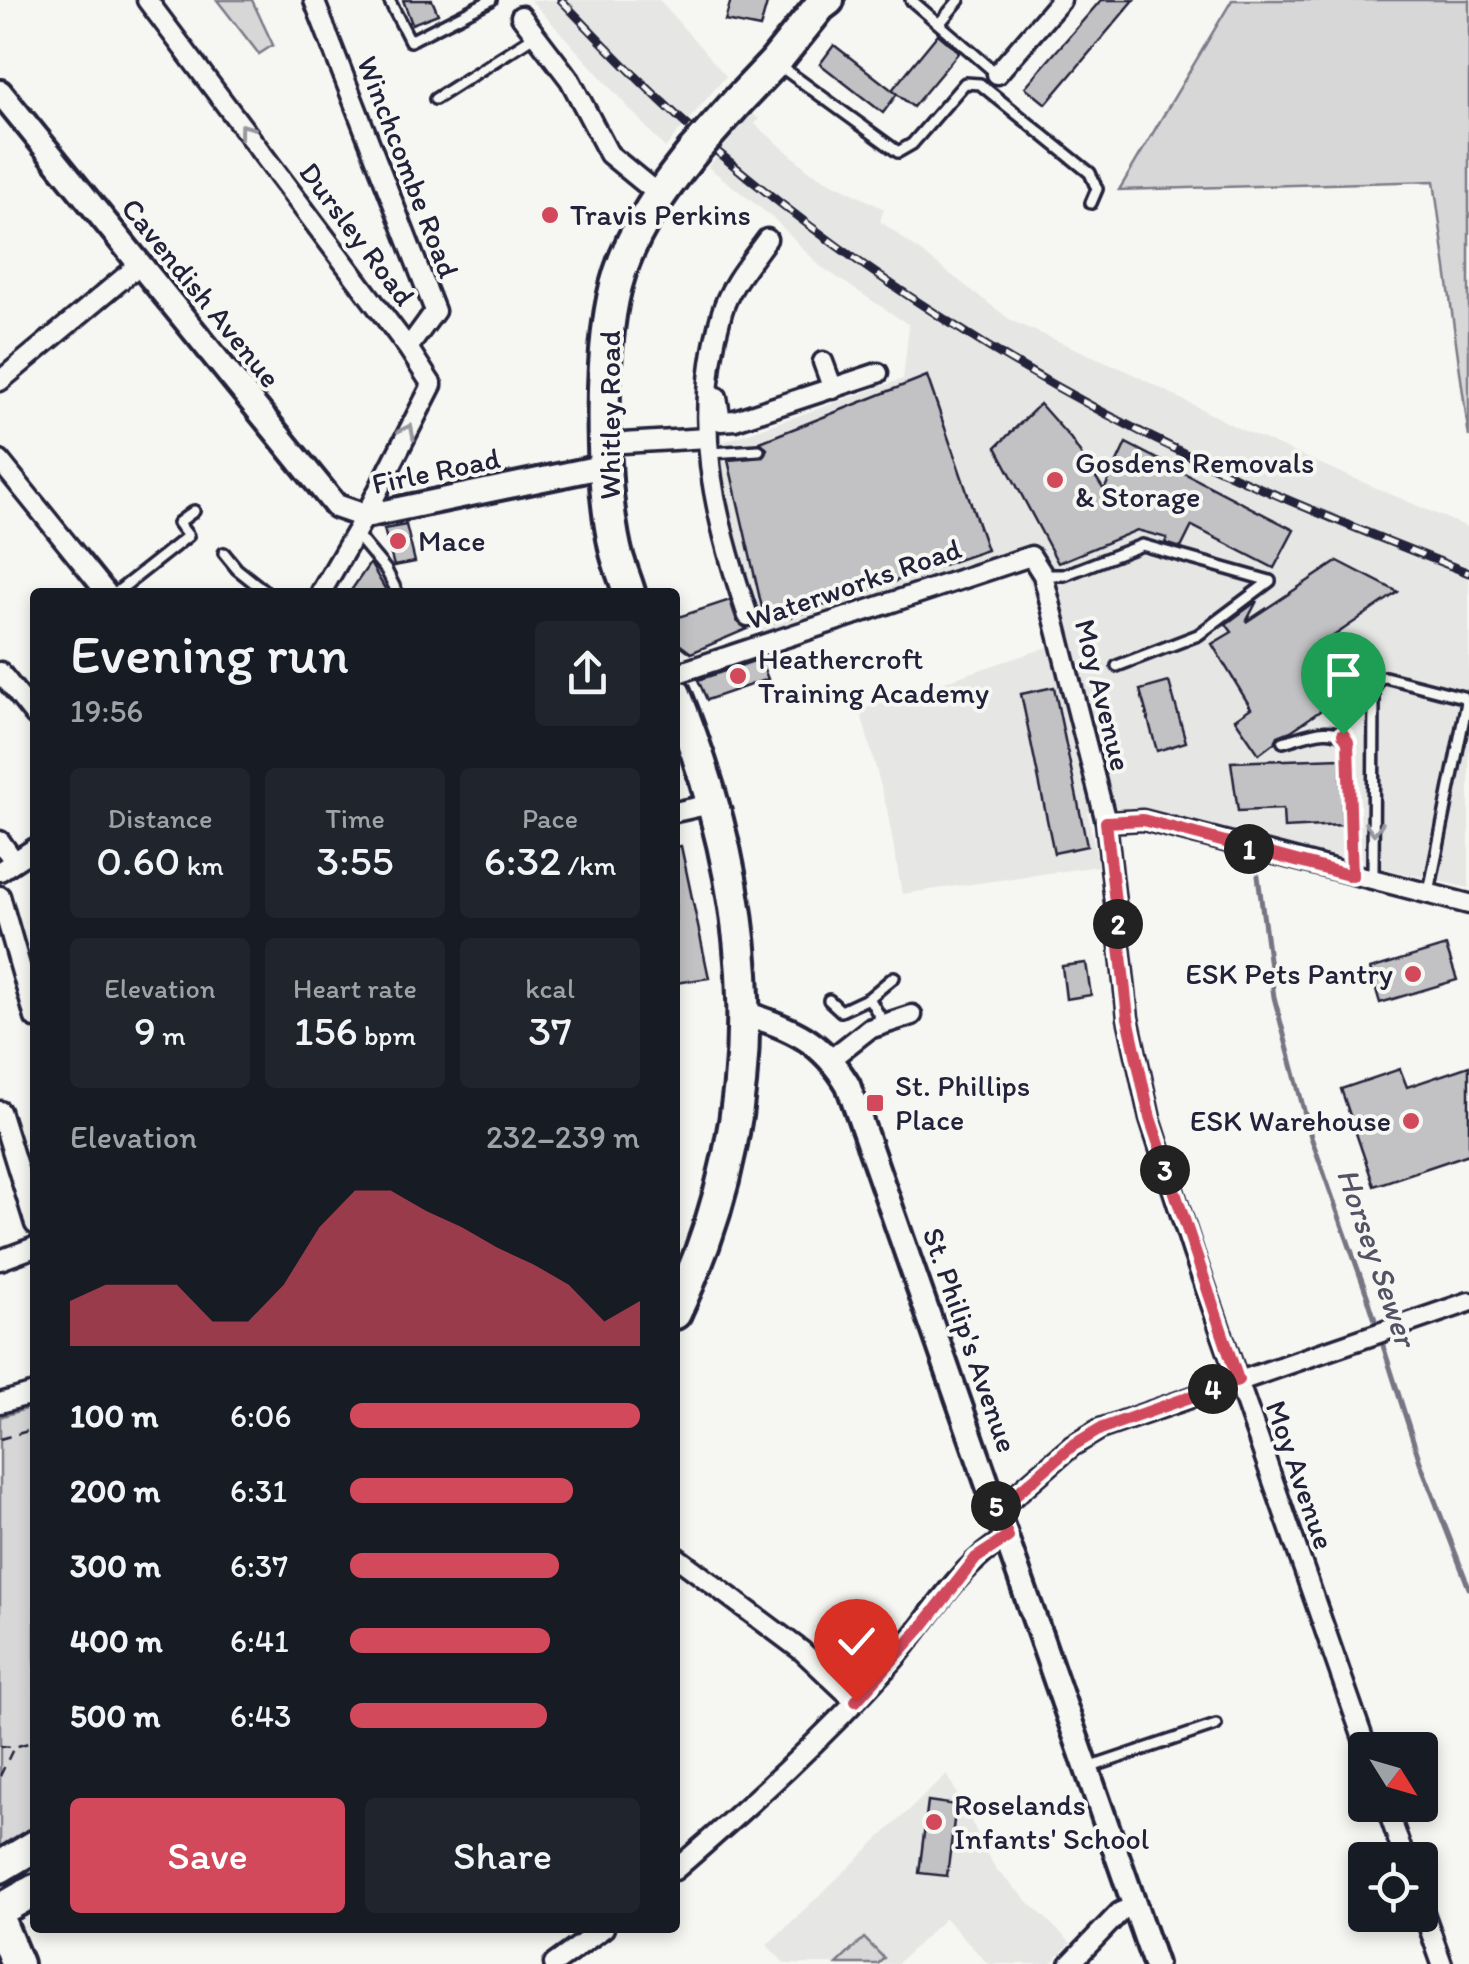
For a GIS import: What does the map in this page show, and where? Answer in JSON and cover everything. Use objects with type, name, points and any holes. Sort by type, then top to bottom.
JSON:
[{"type":"main road","name":"Whitley Road","points":[[628,588],[615,549],[606,455],[605,358],[620,270],[659,195],[822,2]]},
{"type":"main road","points":[[680,708],[715,803],[732,890],[745,1013],[741,1082],[726,1169],[702,1253],[680,1303]]},
{"type":"main road","points":[[0,1868],[30,1849]]},
{"type":"main road","points":[[0,1910],[30,1893]]},
{"type":"main road","points":[[0,1923],[17,1964]]},
{"type":"street","name":"Dursley Road","points":[[147,0],[432,385],[360,525]]},
{"type":"street","name":"Winchcombe Road","points":[[314,0],[434,311],[408,348]]},
{"type":"street","points":[[997,74],[1060,0]]},
{"type":"street","points":[[521,16],[570,80],[608,154],[659,195]]},
{"type":"street","name":"Cavendish Avenue","points":[[0,92],[336,506],[360,525]]},
{"type":"street","points":[[748,616],[722,541],[707,446],[713,366],[723,309],[767,239]]},
{"type":"street","points":[[0,379],[139,265]]},
{"type":"street","points":[[823,362],[833,389]]},
{"type":"street","points":[[713,366],[722,422],[878,373]]},
{"type":"street","points":[[606,455],[707,446]]},
{"type":"street","name":"Firle Road","points":[[322,588],[360,525],[606,455]]},
{"type":"street","points":[[0,461],[103,588]]},
{"type":"street","name":"Waterworks Road","points":[[680,672],[1014,559],[1031,556],[1043,575]]},
{"type":"street","name":"Moy Avenue","points":[[1043,575],[1106,822],[1128,1018],[1150,1118],[1361,1732]]},
{"type":"street","points":[[0,672],[30,710]]},
{"type":"street","points":[[680,811],[715,803]]},
{"type":"street","points":[[1106,822],[1143,820],[1469,904]]},
{"type":"street","points":[[0,841],[7,866],[30,851]]},
{"type":"street","points":[[0,896],[30,1001]]},
{"type":"street","points":[[745,1013],[796,1033],[832,1058],[869,1029],[912,1016]]},
{"type":"street","name":"St. Philip's Avenue","points":[[832,1058],[848,1085],[1155,1964]]},
{"type":"street","points":[[0,1110],[30,1208]]},
{"type":"street","points":[[0,1260],[30,1249]]},
{"type":"street","points":[[996,1506],[1007,1502],[1072,1446],[1100,1429],[1469,1302]]},
{"type":"street","points":[[0,1403],[30,1394]]},
{"type":"street","points":[[680,1865],[856,1701],[976,1558],[1008,1537]]},
{"type":"street","points":[[680,1560],[802,1651],[856,1701]]},
{"type":"street","points":[[1070,1964],[1120,1912],[1136,1906]]},
{"type":"street","points":[[1431,1932],[1442,1964]]},
{"type":"street","points":[[554,1964],[597,1933]]},
{"type":"lane","points":[[389,0],[410,40],[491,0]]},
{"type":"lane","points":[[910,0],[997,74]]},
{"type":"lane","points":[[939,24],[959,0]]},
{"type":"lane","points":[[435,100],[536,35]]},
{"type":"lane","points":[[775,62],[898,152],[912,144],[965,83],[980,84],[1090,173],[1096,189],[1092,203]]},
{"type":"lane","points":[[707,446],[759,450]]},
{"type":"lane","points":[[121,588],[188,536],[178,523],[194,511]]},
{"type":"lane","points":[[360,525],[395,588]]},
{"type":"lane","points":[[1043,575],[1064,575],[1142,545],[1270,581],[1198,636],[1117,666]]},
{"type":"lane","points":[[224,553],[261,588]]},
{"type":"lane","points":[[1373,881],[1374,690],[1379,678],[1385,677],[1463,697],[1467,702],[1428,895]]},
{"type":"lane","points":[[1283,742],[1332,730],[1343,734],[1348,742],[1352,876]]},
{"type":"lane","points":[[829,1000],[840,1011],[870,998],[894,977]]},
{"type":"lane","points":[[870,998],[883,1022]]},
{"type":"lane","points":[[1088,1768],[1216,1725]]},
{"type":"path","points":[[0,1429],[2,1439],[30,1431]]},
{"type":"path","points":[[0,1746],[30,1742]]},
{"type":"path","points":[[0,1776],[14,1746]]},
{"type":"shaded area","points":[[217,0],[252,0],[273,45],[259,54]]},
{"type":"shaded area","points":[[531,0],[659,0],[726,76],[665,148]]},
{"type":"shaded area","points":[[1232,0],[1469,0],[1469,437],[1434,181],[1119,190]]},
{"type":"shaded area","points":[[751,113],[759,119],[755,124],[811,172],[884,209],[880,221],[1012,321],[1127,371],[1240,429],[1469,528],[1469,888],[1115,807],[1088,812],[1098,866],[902,894],[887,809],[860,710],[1051,646],[1026,572],[1028,555],[758,633],[711,446],[903,379],[909,325],[820,266],[773,218],[708,167]]},
{"type":"shaded area","points":[[30,1408],[30,1833],[0,1848],[0,1417]]},
{"type":"shaded area","name":"Roselands Infants' School","points":[[947,1774],[996,1870],[1071,1943],[1050,1964],[988,1964],[945,1918],[897,1964],[785,1964],[767,1945]]},
{"type":"shaded area","points":[[864,1938],[884,1958],[878,1964],[837,1964]]},
{"type":"building","points":[[403,0],[432,0],[438,14],[412,24]]},
{"type":"building","points":[[731,0],[768,0],[760,28],[725,21]]},
{"type":"building","points":[[1101,0],[1134,0],[1046,104],[1025,87]]},
{"type":"building","points":[[938,34],[959,52],[913,107],[892,90]]},
{"type":"building","points":[[834,45],[897,94],[883,113],[820,64]]},
{"type":"building","points":[[927,376],[987,550],[766,625],[728,460],[763,457],[767,449],[760,442]]},
{"type":"building","points":[[1040,404],[1071,439],[1104,490],[1126,443],[1294,530],[1274,568],[1192,526],[1181,548],[1165,543],[1167,538],[1137,530],[1058,563],[996,447]]},
{"type":"building","name":"Mace","points":[[406,525],[415,562],[394,566],[384,529]]},
{"type":"building","points":[[1338,561],[1398,592],[1316,648],[1346,693],[1278,736],[1259,754],[1235,719],[1251,708],[1212,644],[1232,632],[1226,624],[1257,601],[1246,622]]},
{"type":"building","points":[[370,563],[385,588],[353,588]]},
{"type":"building","points":[[730,600],[737,621],[747,629],[691,653],[680,645],[680,616]]},
{"type":"building","name":"Heathercroft Training Academy","points":[[760,659],[768,679],[707,700],[698,680]]},
{"type":"building","points":[[1169,682],[1186,742],[1157,751],[1140,690]]},
{"type":"building","points":[[1054,687],[1087,846],[1054,853],[1021,694]]},
{"type":"building","points":[[1340,758],[1342,825],[1284,828],[1283,809],[1238,811],[1231,762]]},
{"type":"building","points":[[680,846],[709,978],[680,982]]},
{"type":"building","name":"ESK Pets Pantry","points":[[1446,946],[1457,980],[1380,1003],[1370,969]]},
{"type":"building","points":[[1086,963],[1091,995],[1066,999],[1062,966]]},
{"type":"building","name":"ESK Warehouse","points":[[1469,1066],[1469,1154],[1374,1186],[1341,1089],[1400,1069],[1407,1087]]},
{"type":"building","points":[[928,1801],[956,1805],[947,1876],[919,1873]]},
{"type":"waterway","name":"Horsey Sewer","points":[[1258,876],[1274,997],[1311,1137],[1420,1462],[1469,1588]]},
{"type":"railway","points":[[561,0],[658,98],[772,197],[948,321],[1072,395],[1196,459],[1469,573]]},
{"type":"place","name":"Travis Perkins","points":[[550,215]]},
{"type":"place","name":"Gosdens Removals & Storage","points":[[1055,480]]},
{"type":"place","name":"Mace","points":[[398,541]]},
{"type":"place","name":"Heathercroft Training Academy","points":[[738,676]]},
{"type":"place","name":"ESK Pets Pantry","points":[[1413,974]]},
{"type":"place","name":"St. Phillips Place","points":[[875,1103]]},
{"type":"place","name":"ESK Warehouse","points":[[1411,1121]]},
{"type":"place","name":"Roselands Infants' School","points":[[934,1822]]},
{"type":"route","points":[[856,1701],[976,1558],[1008,1537],[996,1506],[1019,1494],[1072,1446],[1100,1429],[1238,1380],[1150,1118],[1128,1018],[1106,822],[1143,820],[1352,876],[1348,742],[1343,734]]}]
